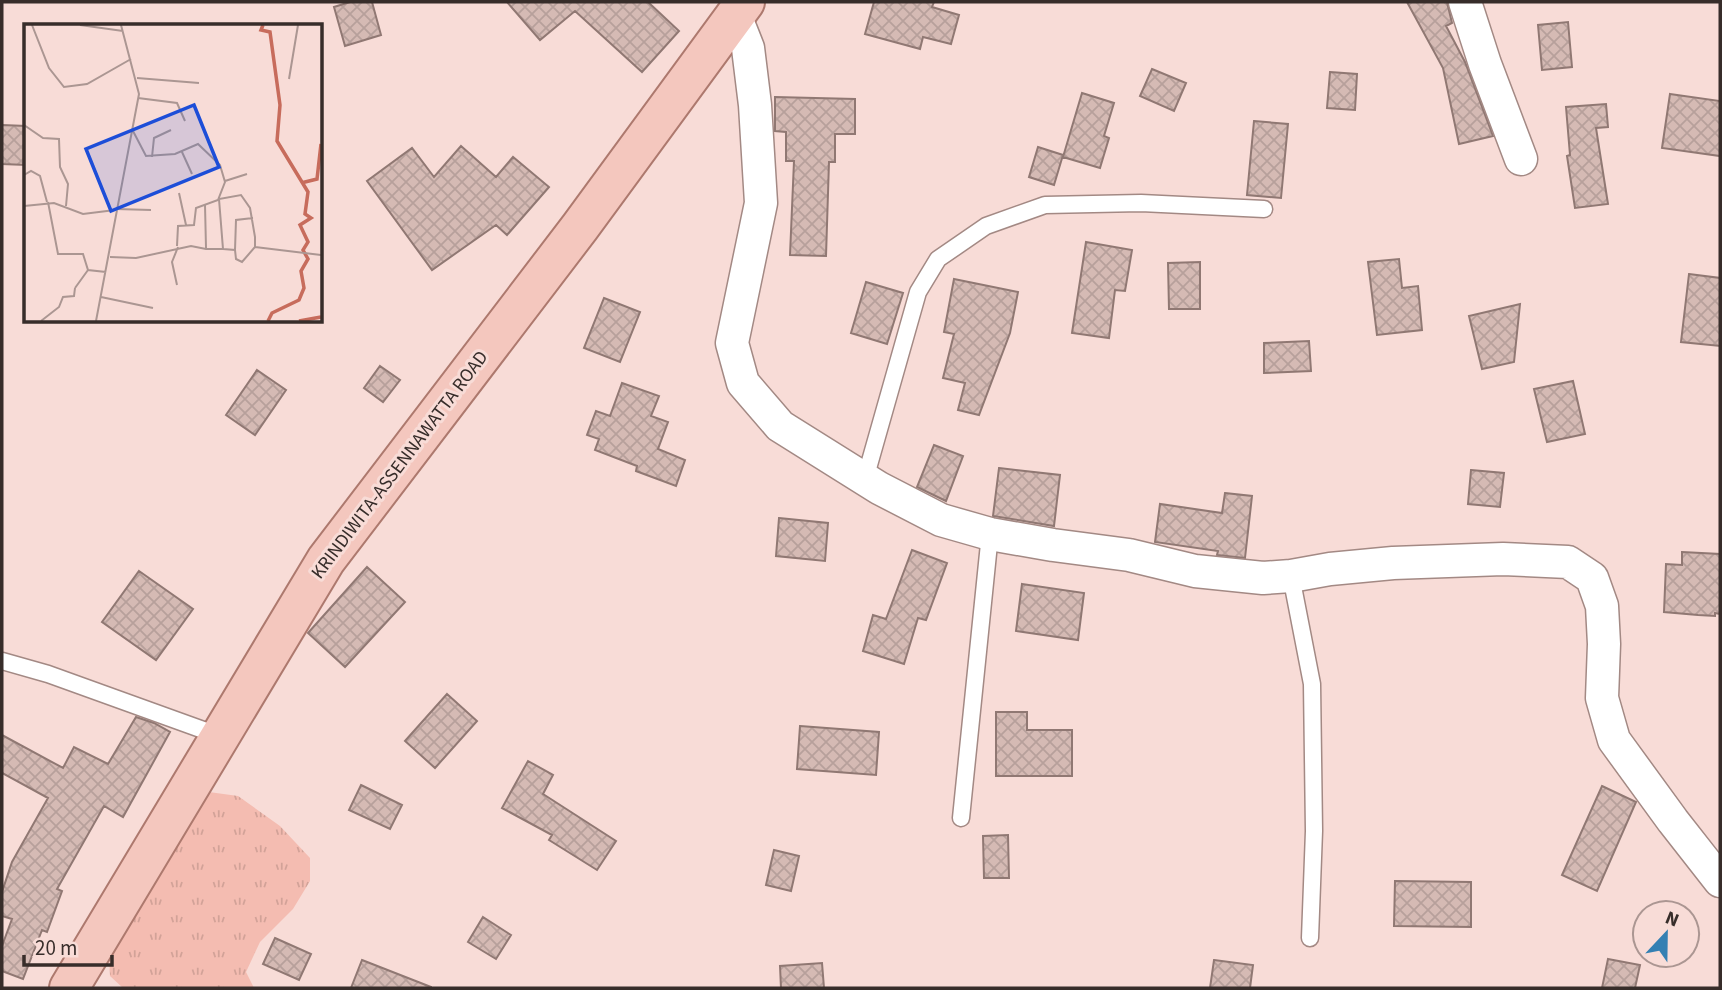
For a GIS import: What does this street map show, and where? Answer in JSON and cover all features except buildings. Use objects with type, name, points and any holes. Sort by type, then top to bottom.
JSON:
[{"type":"main road","name":"KRINDIWITA-ASSENNAWATTA ROAD","points":[[69,988],[326,559],[580,227],[740,8]]},
{"type":"street","points":[[1465,2],[1521,159]]},
{"type":"street","points":[[740,8],[755,105],[761,203],[732,344],[743,383],[780,426],[865,479],[942,520],[990,534],[1129,555],[1195,571],[1263,578],[1393,563],[1503,559],[1568,562],[1591,579],[1602,606],[1602,698],[1614,740],[1672,821],[1720,881]]},
{"type":"lane","points":[[865,479],[918,292],[938,258],[986,226],[1045,205],[1141,203],[1264,209]]},
{"type":"lane","points":[[961,818],[990,534]]},
{"type":"lane","points":[[1292,576],[1312,684],[1314,831],[1310,938]]},
{"type":"lane","points":[[2,661],[48,674],[220,736]]},
{"type":"green space","points":[[209,792],[238,796],[280,826],[310,858],[310,881],[293,909],[260,942],[246,972],[254,988],[123,988],[110,976],[109,954]]}]
